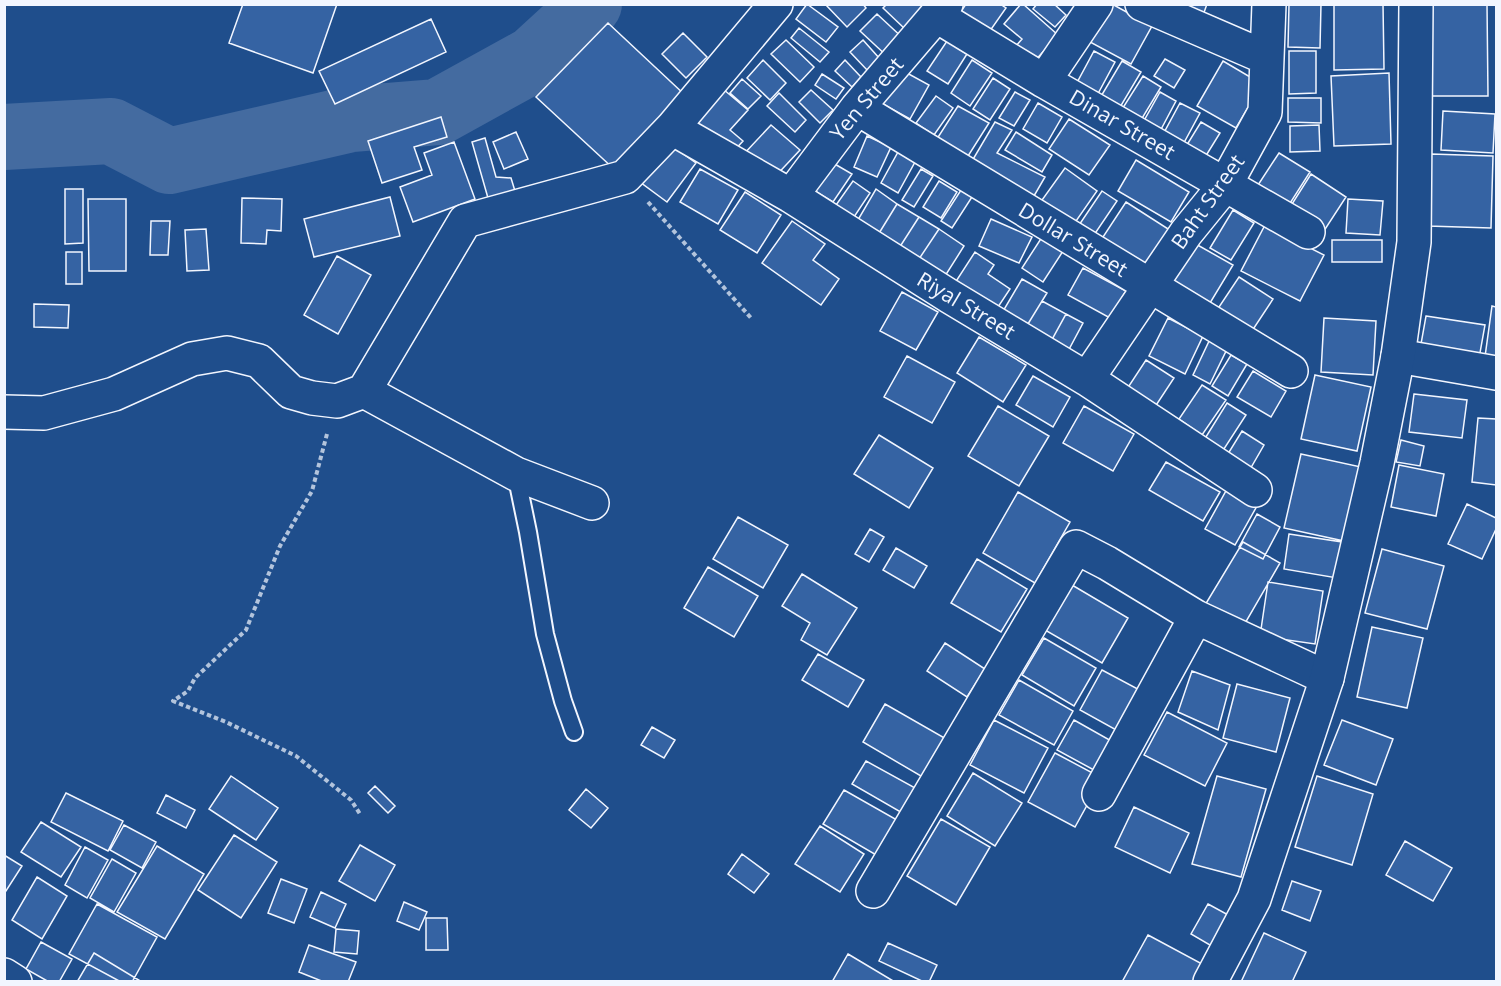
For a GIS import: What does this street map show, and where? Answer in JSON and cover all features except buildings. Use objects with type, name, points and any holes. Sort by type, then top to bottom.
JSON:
[{"type":"street","points":[[350,396],[465,221],[625,177],[672,128],[776,4]]},
{"type":"street","points":[[1044,81],[1096,4]]},
{"type":"street","points":[[1142,4],[1267,58]]},
{"type":"street","name":"Baht Street","points":[[1087,379],[1186,233],[1225,184],[1265,112],[1269,4]]},
{"type":"street","points":[[1210,981],[1254,899],[1328,678],[1377,463],[1398,356],[1414,242],[1416,4]]},
{"type":"street","name":"Dinar Street","points":[[942,10],[1044,81],[1308,232]]},
{"type":"street","name":"Yen Street","points":[[791,196],[857,108],[942,10]]},
{"type":"street","name":"Dollar Street","points":[[857,108],[1291,371]]},
{"type":"street","name":"Riyal Street","points":[[672,128],[791,196],[949,296],[1087,379],[1255,490]]},
{"type":"street","points":[[4,412],[44,413],[94,400],[114,394],[192,359],[227,353],[259,361],[291,392],[312,398],[350,396],[516,474],[592,503]]},
{"type":"street","points":[[1398,356],[1497,373]]},
{"type":"street","points":[[873,891],[1076,547],[1196,617],[1328,678]]},
{"type":"street","points":[[1099,794],[1196,617]]},
{"type":"street","points":[[4,975],[15,981]]},
{"type":"lane","points":[[516,474],[545,634],[574,732]]},
{"type":"path","points":[[625,177],[751,318]]},
{"type":"path","points":[[350,396],[312,491],[280,546],[246,630],[195,678],[188,691],[173,701],[226,722],[296,756],[351,800],[360,814]]},
{"type":"waterway","points":[[4,137],[111,131],[169,161],[351,119],[438,112],[534,59],[570,26],[589,4]]}]
